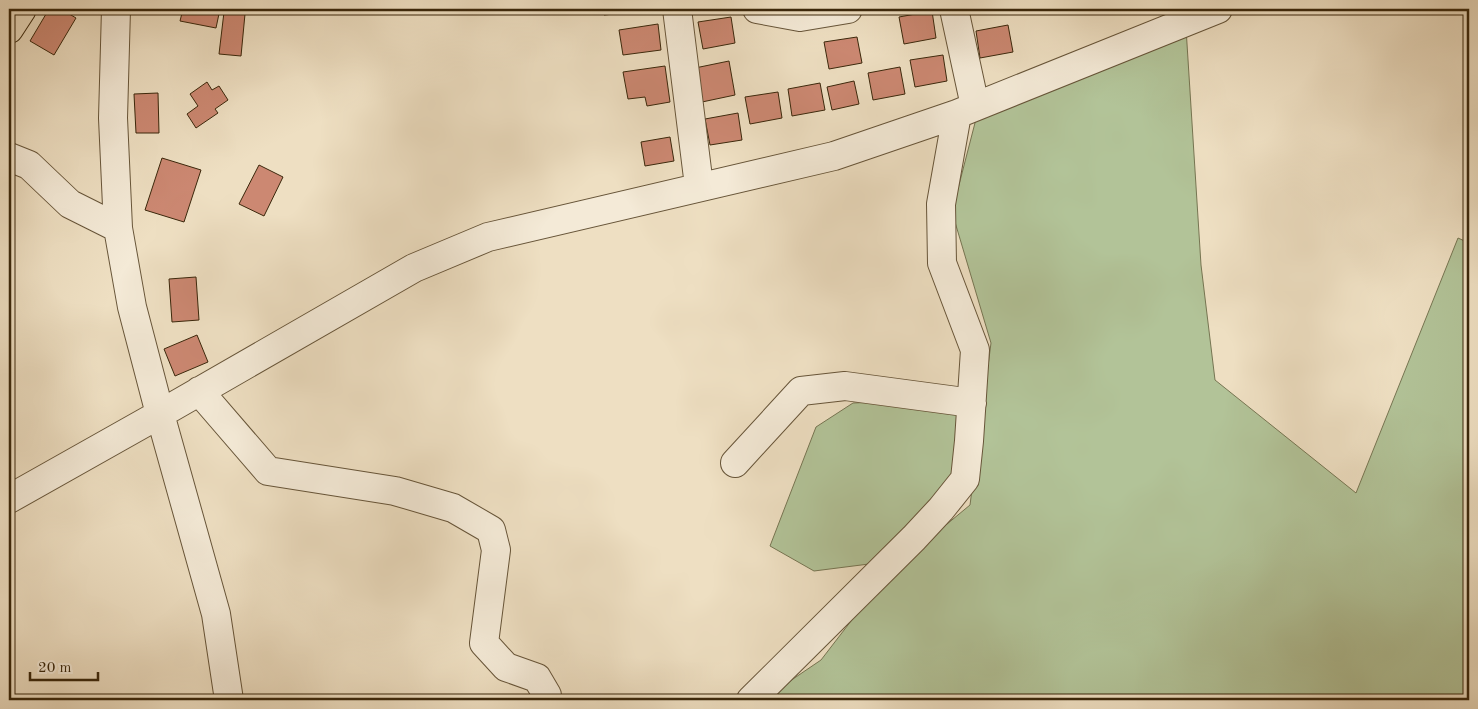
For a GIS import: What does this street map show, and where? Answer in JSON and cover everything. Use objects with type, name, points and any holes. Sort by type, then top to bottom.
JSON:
[{"type":"main road","points":[[9,29],[22,9]]},
{"type":"street","points":[[116,9],[113,118],[118,228],[132,307],[216,614],[229,700]]},
{"type":"street","points":[[677,9],[699,186]]},
{"type":"street","points":[[757,9],[800,17],[848,9]]},
{"type":"street","points":[[751,700],[914,538],[965,479],[975,350],[942,263],[940,204],[966,110],[954,9]]},
{"type":"street","points":[[9,498],[160,414],[414,268],[488,237],[699,186],[834,156],[966,110],[1218,9]]},
{"type":"street","points":[[9,157],[29,166],[70,204],[118,228]]},
{"type":"street","points":[[735,464],[801,391],[845,386],[972,403]]},
{"type":"street","points":[[199,391],[268,471],[395,491],[454,508],[491,530],[496,550],[484,643],[506,667],[537,678],[547,695],[546,700]]},
{"type":"green space","points":[[1186,28],[1201,265],[1215,380],[1356,493],[1458,238],[1469,243],[1469,700],[762,700],[821,660],[888,573],[970,505],[991,343],[952,212],[976,119]]},
{"type":"green space","points":[[901,401],[963,407],[966,465],[927,518],[869,564],[814,571],[770,546],[816,427],[853,403]]},
{"type":"building","points":[[49,9],[61,9],[76,18],[54,55],[30,41]]},
{"type":"building","points":[[183,9],[220,9],[216,28],[180,21]]},
{"type":"building","points":[[603,9],[642,9],[643,11],[604,15]]},
{"type":"building","points":[[932,11],[936,38],[904,44],[899,17]]},
{"type":"building","points":[[224,12],[245,14],[241,56],[219,54]]},
{"type":"building","points":[[731,17],[735,43],[703,49],[698,22]]},
{"type":"building","points":[[658,24],[661,50],[623,55],[619,30]]},
{"type":"building","points":[[1008,25],[1013,52],[980,58],[976,31]]},
{"type":"building","points":[[857,37],[862,63],[829,69],[824,42]]},
{"type":"building","points":[[943,55],[947,81],[915,87],[910,60]]},
{"type":"building","points":[[729,61],[735,95],[702,102],[695,68]]},
{"type":"building","points":[[665,66],[670,102],[647,106],[645,97],[628,99],[623,72]]},
{"type":"building","points":[[900,67],[905,94],[873,100],[868,73]]},
{"type":"building","points":[[854,81],[859,104],[832,110],[827,87]]},
{"type":"building","points":[[207,82],[212,90],[219,86],[228,100],[215,109],[218,113],[196,128],[187,114],[198,106],[190,94]]},
{"type":"building","points":[[820,83],[825,110],[792,116],[788,89]]},
{"type":"building","points":[[778,92],[782,118],[750,124],[745,97]]},
{"type":"building","points":[[158,93],[159,133],[136,133],[134,94]]},
{"type":"building","points":[[738,113],[742,140],[710,145],[705,119]]},
{"type":"building","points":[[670,137],[674,161],[645,166],[641,142]]},
{"type":"building","points":[[162,158],[201,170],[184,222],[145,210]]},
{"type":"building","points":[[259,165],[283,177],[264,216],[239,204]]},
{"type":"building","points":[[196,277],[199,320],[172,322],[169,279]]},
{"type":"building","points":[[197,335],[208,362],[175,376],[164,349]]}]
